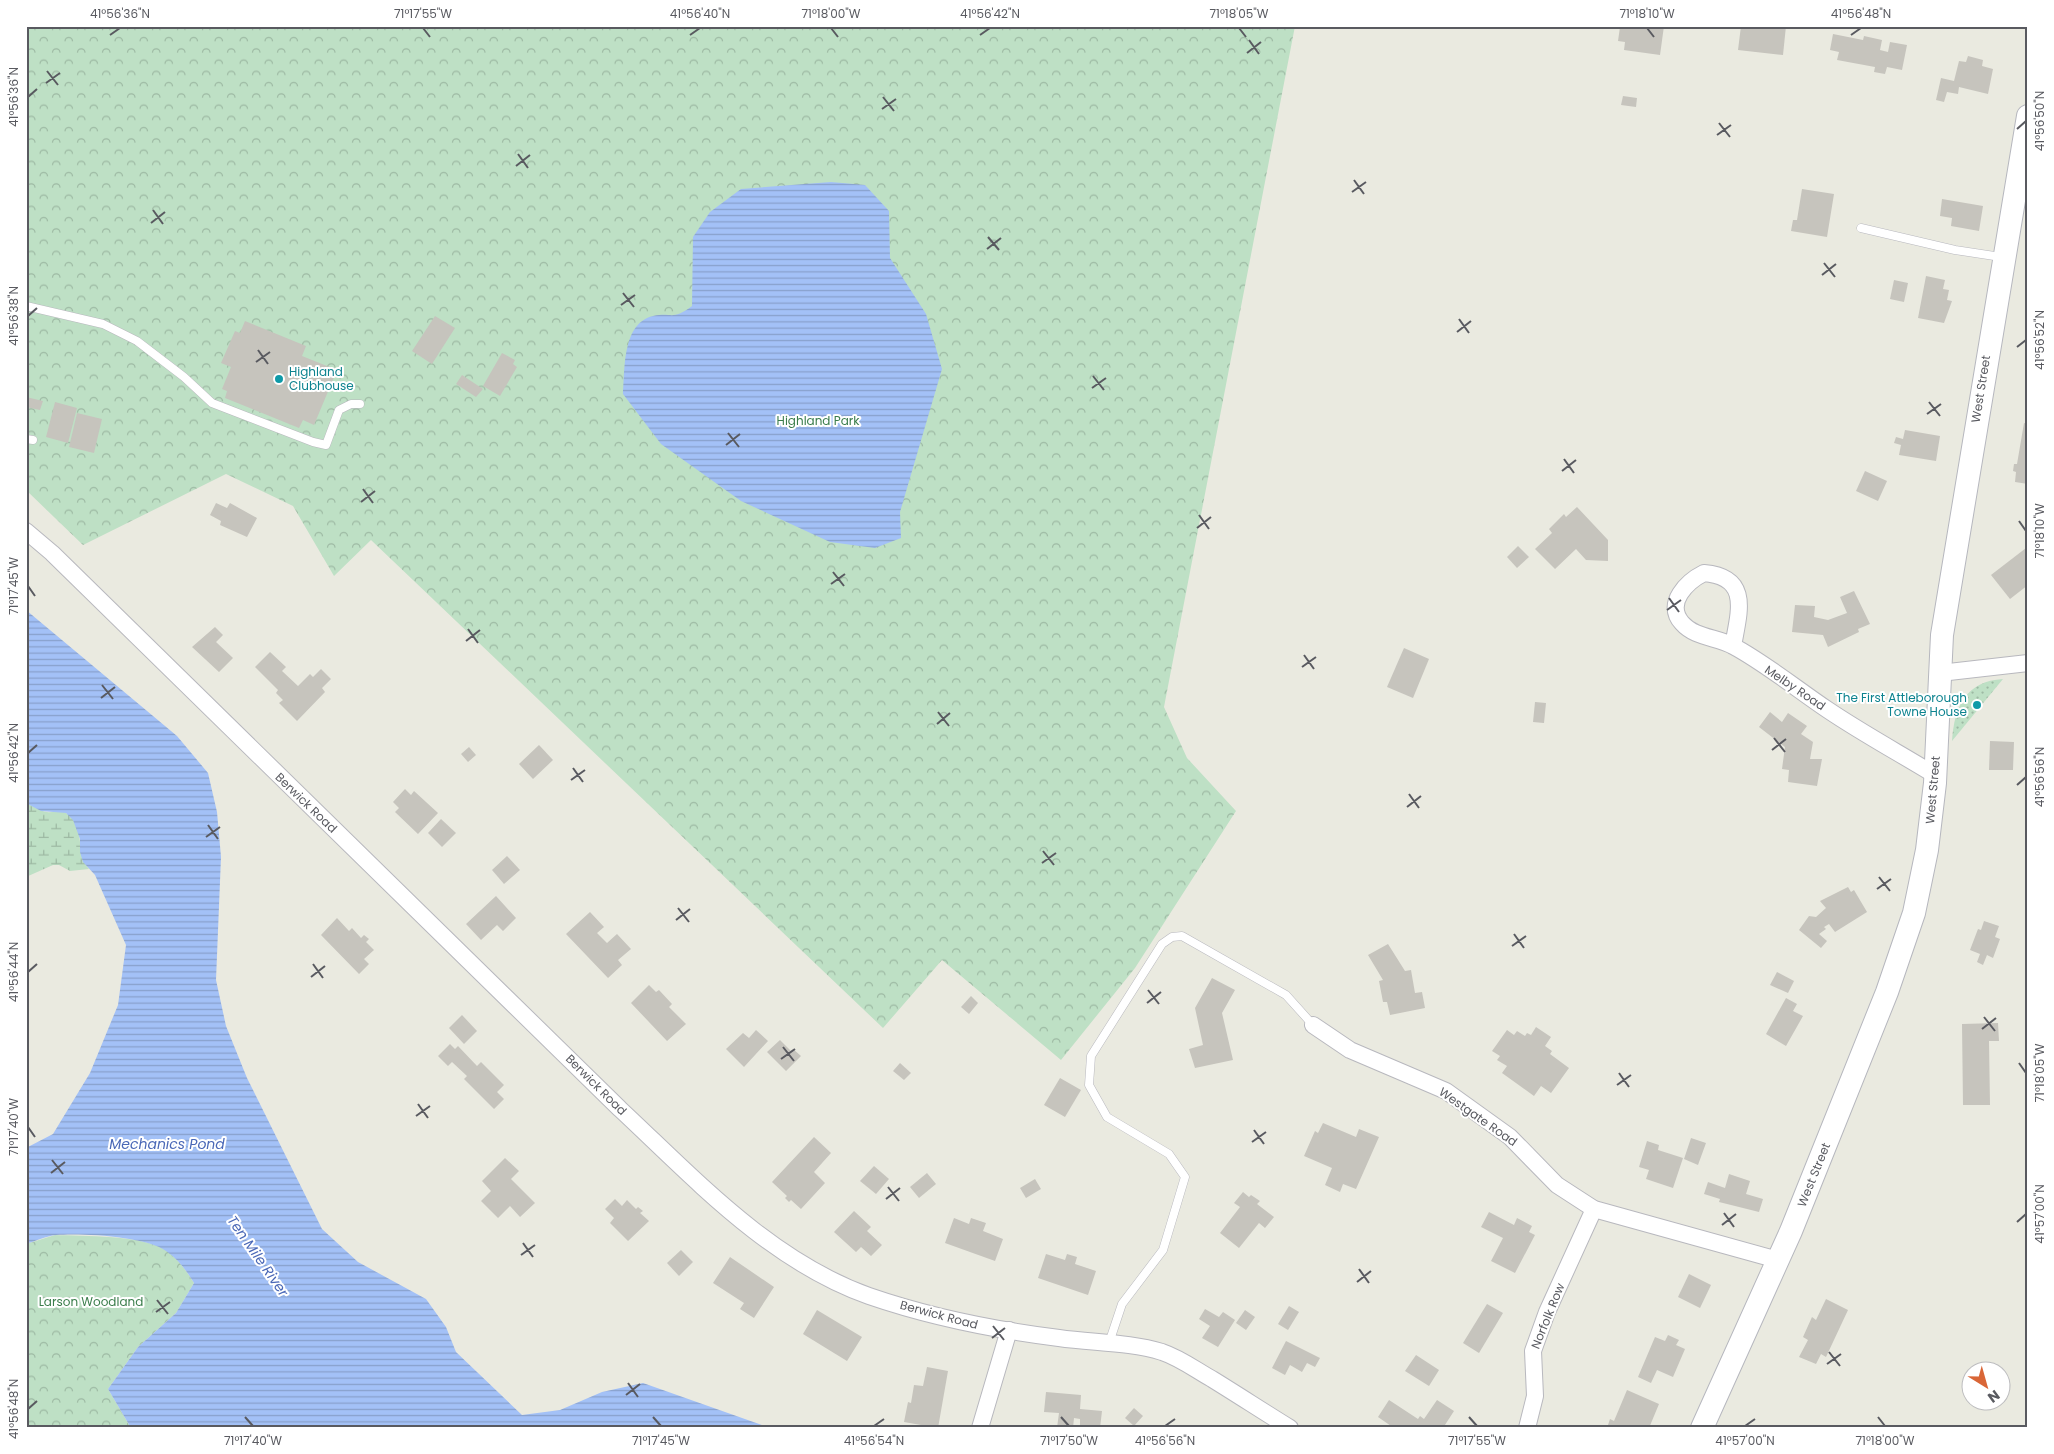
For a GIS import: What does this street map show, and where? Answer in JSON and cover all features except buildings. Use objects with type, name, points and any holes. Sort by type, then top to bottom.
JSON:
[{"type":"main road","name":"West Street","points":[[1702,1428],[1778,1260],[1833,1128],[1887,992],[1914,913],[1927,850],[1935,774],[1942,634],[2028,116]]},
{"type":"street","name":"Berwick Road","points":[[26,531],[59,560],[620,1109],[701,1185],[755,1232],[800,1263],[868,1295],[937,1315],[1009,1330],[1109,1343],[1162,1353],[1185,1363],[1290,1428]]},
{"type":"street","name":"Melby Road","points":[[1732,646],[1740,598],[1735,586],[1727,578],[1704,573],[1690,581],[1680,592],[1675,606],[1676,613],[1682,623],[1698,634],[1732,646],[1844,721],[1935,774]]},
{"type":"street","points":[[1940,673],[2028,663]]},
{"type":"street","name":"Westgate Road","points":[[1313,1025],[1350,1050],[1446,1091],[1510,1137],[1557,1184],[1594,1209],[1778,1260]]},
{"type":"street","name":"Norfolk Row","points":[[1527,1428],[1535,1396],[1533,1351],[1594,1209]]},
{"type":"street","points":[[980,1428],[1009,1330]]},
{"type":"lane","points":[[1861,228],[1955,250],[2003,258]]},
{"type":"lane","points":[[26,306],[103,324],[137,341],[184,377],[212,403],[326,445],[339,410],[351,404],[360,404]]},
{"type":"lane","points":[[1109,1343],[1122,1304],[1163,1250],[1185,1177],[1169,1154],[1107,1117],[1089,1086],[1091,1056],[1162,944],[1172,937],[1182,936],[1286,995],[1313,1025]]},
{"type":"green space","name":"Highland Park","points":[[26,26],[1295,26],[1164,707],[1187,758],[1236,811],[1135,968],[1061,1060],[942,960],[883,1028],[371,540],[334,576],[293,506],[226,474],[83,545],[26,490]]},
{"type":"green space","points":[[2003,679],[1952,741],[1956,717],[1964,698],[1980,685]]},
{"type":"green space","points":[[26,803],[44,811],[64,812],[72,818],[79,832],[82,855],[89,869],[70,871],[59,865],[53,865],[26,877]]},
{"type":"green space","name":"Larson Woodland","points":[[55,1235],[112,1237],[143,1241],[156,1245],[174,1257],[194,1283],[176,1313],[138,1347],[108,1389],[131,1428],[26,1428],[26,1244]]},
{"type":"water","points":[[831,182],[865,185],[889,211],[890,258],[926,314],[942,369],[900,512],[901,538],[875,548],[830,542],[741,501],[661,444],[623,394],[627,349],[630,337],[636,328],[643,320],[653,316],[676,315],[692,306],[693,237],[710,212],[741,189]]},
{"type":"water","name":"Mechanics Pond","points":[[26,610],[177,736],[208,773],[217,812],[221,857],[216,980],[226,1026],[247,1078],[322,1229],[358,1262],[426,1299],[446,1327],[456,1352],[522,1415],[560,1410],[602,1392],[643,1383],[770,1428],[131,1428],[108,1389],[138,1347],[176,1313],[194,1283],[182,1265],[170,1254],[157,1246],[144,1242],[97,1235],[67,1234],[48,1236],[26,1244],[26,1148],[53,1134],[90,1073],[118,1005],[126,945],[95,875],[83,862],[80,852],[80,839],[73,820],[66,813],[41,811],[26,803]]},
{"type":"place","name":"Highland Clubhouse","points":[[279,379]]},
{"type":"place","name":"The First Attleborough Towne House","points":[[1977,705]]},
{"type":"water label","name":"Ten Mile River","points":[[258,1256]]}]
